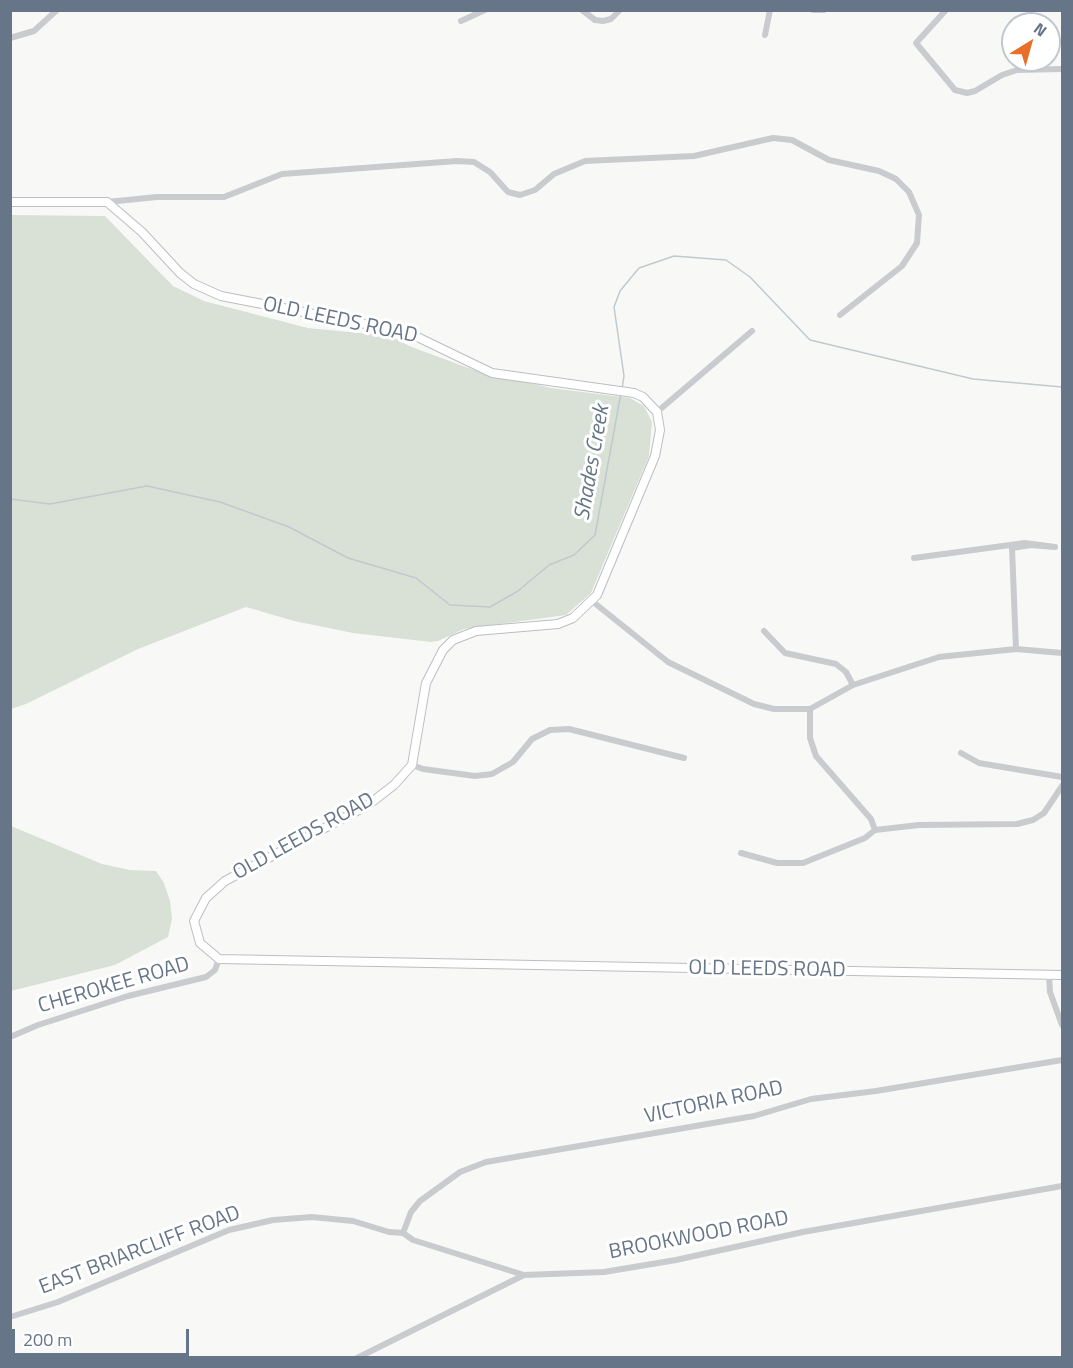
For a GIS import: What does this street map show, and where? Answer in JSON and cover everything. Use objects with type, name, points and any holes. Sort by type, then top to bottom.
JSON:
[{"type":"main road","points":[[10,202],[108,202]]},
{"type":"main road","name":"OLD LEEDS ROAD","points":[[108,202],[142,232],[180,273],[194,284],[221,296],[407,332],[492,373],[634,393],[657,412]]},
{"type":"main road","points":[[411,765],[426,683],[434,665],[453,640],[476,631],[558,624],[573,618],[597,595],[655,456],[660,430],[657,412]]},
{"type":"main road","name":"OLD LEEDS ROAD","points":[[411,765],[394,785],[368,805],[225,881],[206,898],[194,921],[200,943],[219,959],[1062,975]]},
{"type":"street","points":[[10,38],[34,31],[57,10]]},
{"type":"street","points":[[461,21],[485,10]]},
{"type":"street","points":[[582,10],[595,20],[603,21],[611,19],[620,10]]},
{"type":"street","points":[[765,35],[770,10]]},
{"type":"street","points":[[813,10],[824,10]]},
{"type":"street","points":[[946,10],[916,43],[955,90],[975,91],[1002,75],[1017,70],[1062,69]]},
{"type":"street","points":[[108,202],[157,197],[224,197],[291,173],[457,161],[474,162],[490,172],[508,192],[520,195],[535,190],[554,174],[585,161],[694,156],[772,138],[792,140],[829,160],[879,171],[896,179],[909,192],[919,215],[917,243],[902,266],[840,315]]},
{"type":"street","points":[[657,412],[752,331]]},
{"type":"street","points":[[914,558],[1025,543],[1055,547],[1029,545],[1012,548],[1016,649]]},
{"type":"street","points":[[592,601],[668,662],[692,676],[754,704],[774,709],[810,709],[853,685],[939,657],[1016,649],[1062,653]]},
{"type":"street","points":[[764,631],[785,653],[836,664],[846,672],[853,685]]},
{"type":"street","points":[[810,709],[810,738],[816,756],[871,819],[875,830]]},
{"type":"street","points":[[411,765],[475,777],[492,774],[513,762],[532,739],[550,730],[568,729],[684,758]]},
{"type":"street","points":[[961,753],[979,763],[1062,778]]},
{"type":"street","points":[[741,853],[777,863],[803,863],[865,838],[875,830],[919,825],[1017,824],[1033,820],[1050,808],[1062,786]]},
{"type":"street","name":"CHEROKEE ROAD","points":[[10,1037],[38,1024],[128,996],[206,977],[215,970],[219,959]]},
{"type":"street","points":[[1050,975],[1050,992],[1062,1025]]},
{"type":"street","name":"VICTORIA ROAD","points":[[403,1233],[411,1212],[420,1201],[460,1172],[480,1163],[754,1116],[811,1099],[878,1091],[1062,1060]]},
{"type":"street","name":"BROOKWOOD ROAD","points":[[357,1358],[513,1283],[524,1275],[604,1272],[676,1260],[802,1232],[1062,1186]]},
{"type":"street","name":"EAST BRIARCLIFF ROAD","points":[[10,1317],[57,1302],[229,1230],[273,1220],[312,1216],[353,1221],[389,1232],[403,1233],[413,1240],[524,1275]]},
{"type":"shaded area","points":[[11,215],[105,216],[173,286],[204,301],[308,328],[391,336],[409,346],[474,370],[551,388],[630,398],[644,406],[652,422],[649,456],[591,593],[566,615],[464,629],[431,642],[353,633],[294,621],[246,607],[138,649],[26,704],[11,709]]},
{"type":"shaded area","points":[[11,826],[102,864],[130,870],[156,871],[164,883],[170,901],[172,919],[168,937],[115,965],[11,991]]},
{"type":"waterway","name":"Shades Creek","points":[[622,389],[624,376],[614,307],[620,291],[639,268],[674,256],[726,260],[750,277],[810,340],[973,379],[1062,387]]},
{"type":"waterway","name":"Shades Creek","points":[[10,499],[50,504],[147,486],[220,502],[289,527],[348,558],[416,578],[450,605],[490,607],[518,591],[549,565],[574,555],[595,535],[621,393]]}]
